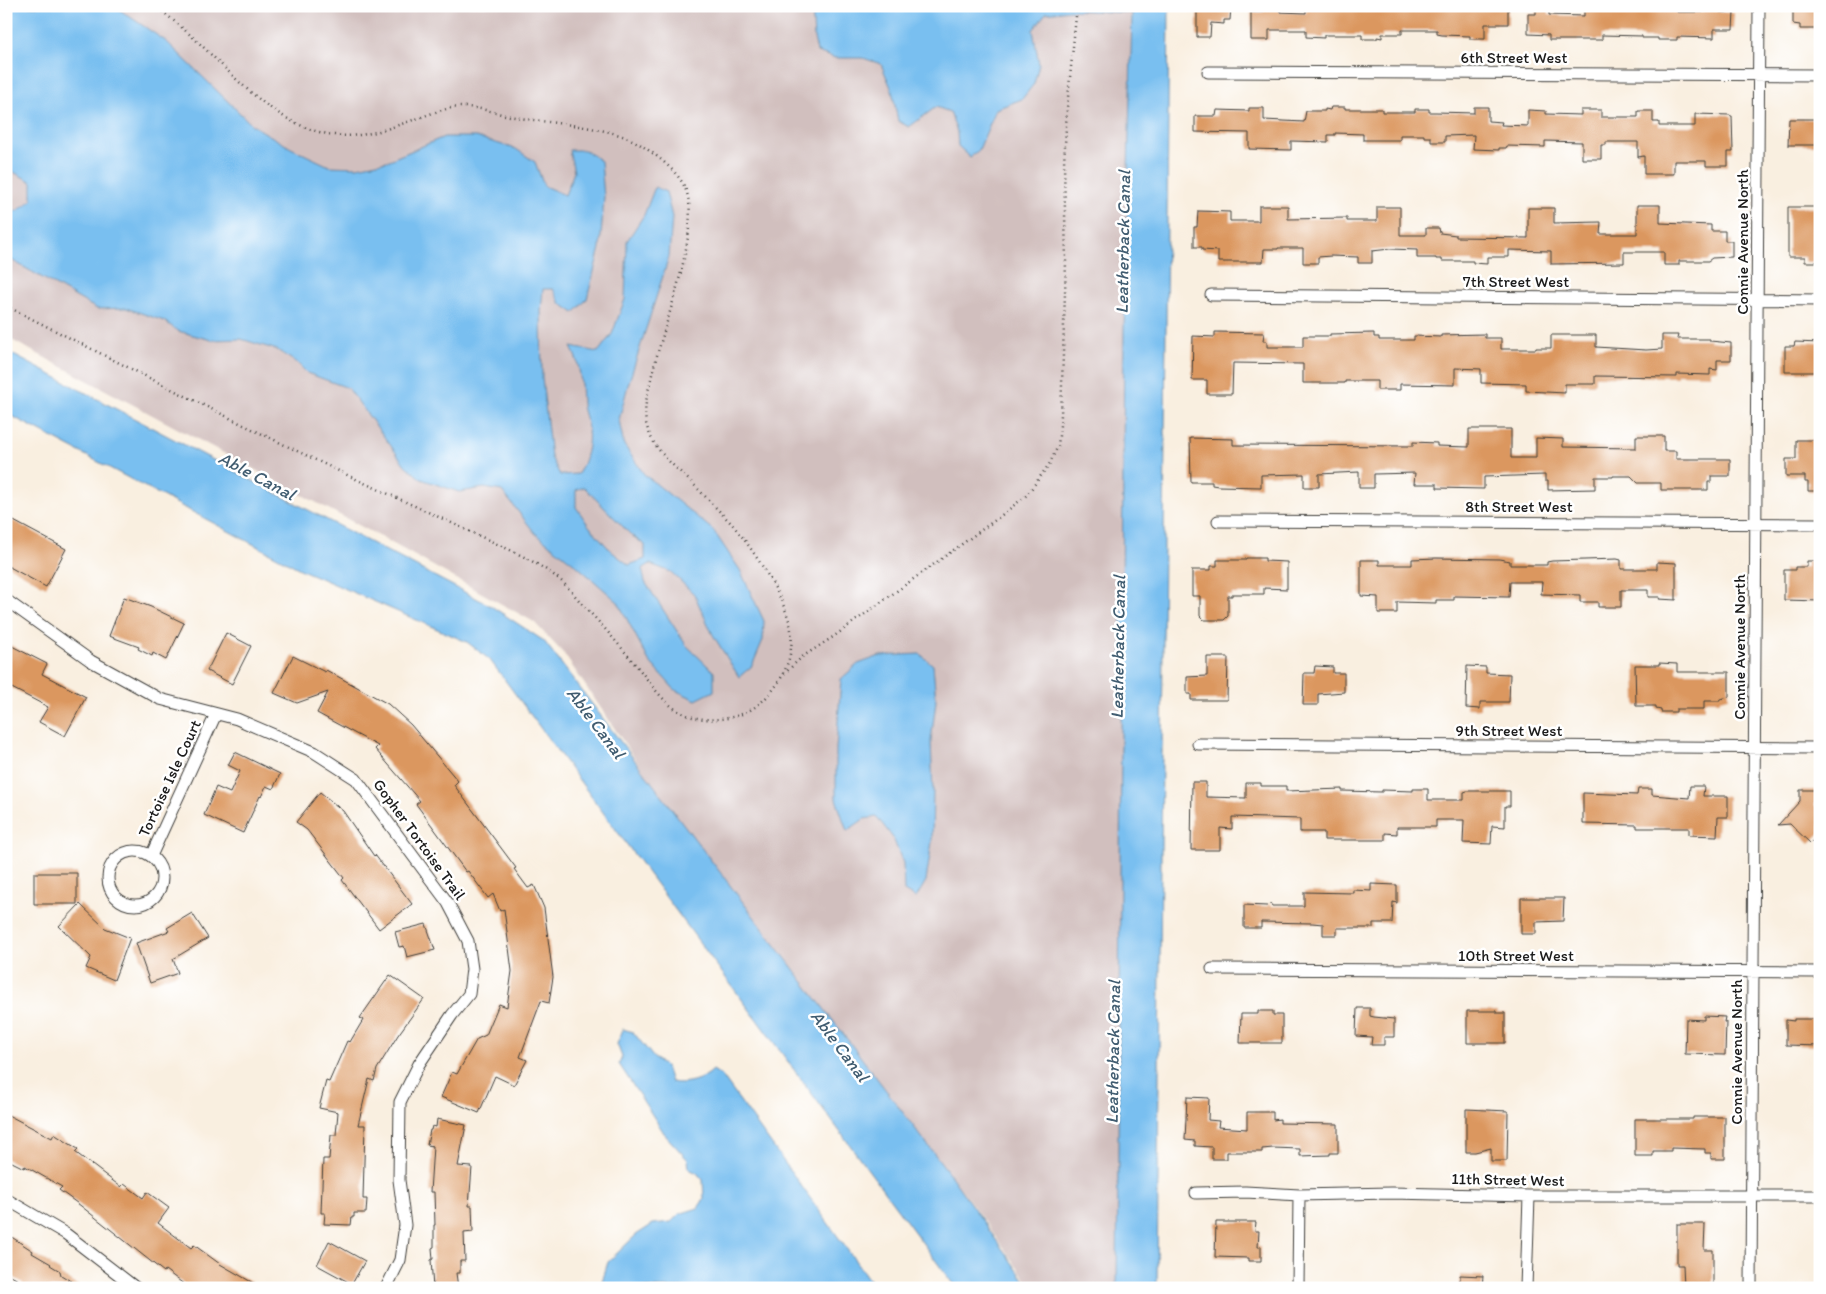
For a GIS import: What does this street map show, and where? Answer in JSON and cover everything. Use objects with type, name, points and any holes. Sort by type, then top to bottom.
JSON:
[{"type":"street","name":"Connie Avenue North","points":[[1751,1288],[1759,6]]},
{"type":"street","name":"6th Street West","points":[[1208,72],[1820,75]]},
{"type":"street","name":"7th Street West","points":[[1212,295],[1820,300]]},
{"type":"street","name":"8th Street West","points":[[1218,520],[1820,524]]},
{"type":"street","name":"Gopher Tortoise Trail","points":[[6,600],[91,661],[160,700],[237,719],[314,752],[356,779],[448,903],[468,941],[472,969],[469,994],[452,1015],[419,1064],[400,1102],[398,1180],[405,1225],[400,1260],[386,1288]]},
{"type":"street","name":"Tortoise Isle Court","points":[[151,856],[216,714]]},
{"type":"street","name":"9th Street West","points":[[1198,744],[1820,748]]},
{"type":"street","name":"Tortoise Isle Court","points":[[134,851],[143,852],[151,856],[161,870],[161,888],[150,901],[142,904],[124,903],[112,891],[109,882],[112,865],[118,858],[134,851]]},
{"type":"street","name":"10th Street West","points":[[1212,969],[1710,973],[1753,971],[1820,972]]},
{"type":"street","name":"11th Street West","points":[[1196,1193],[1715,1197],[1751,1195],[1820,1196]]},
{"type":"street","points":[[1298,1288],[1299,1195]]},
{"type":"street","points":[[1526,1288],[1529,1196]]},
{"type":"street","points":[[6,1199],[66,1234],[136,1288]]},
{"type":"path","points":[[156,6],[192,36],[240,83],[278,113],[312,130],[342,137],[362,135],[380,132],[433,113],[459,107],[483,109],[512,117],[612,132],[637,142],[665,164],[684,183],[690,203],[690,220],[685,256],[654,364],[645,421],[649,435],[663,455],[735,528],[771,581],[787,614],[791,632],[790,655],[783,675]]},
{"type":"path","points":[[6,306],[356,479],[520,554],[558,578],[608,631],[661,695],[679,712],[700,719],[730,718],[748,712],[770,694],[783,675],[802,657],[833,637],[1027,495],[1050,464],[1058,446],[1061,415],[1066,262],[1064,163],[1067,108],[1077,6]]},
{"type":"shaded area","points":[[6,6],[1131,6],[1126,1259],[1120,1288],[1032,1288],[967,1197],[697,850],[564,654],[534,622],[379,536],[6,337]]},
{"type":"water","points":[[6,6],[114,6],[167,42],[252,125],[291,148],[329,166],[357,167],[387,161],[444,137],[476,137],[516,149],[535,162],[544,186],[565,195],[574,172],[569,150],[585,150],[601,161],[604,197],[600,248],[587,299],[574,313],[560,303],[553,289],[543,289],[541,311],[542,378],[551,457],[560,475],[578,474],[588,447],[579,367],[571,347],[598,352],[612,334],[625,299],[627,241],[644,215],[655,187],[666,192],[672,217],[669,257],[628,385],[619,420],[624,445],[644,474],[713,530],[740,570],[764,621],[763,640],[752,666],[739,677],[713,635],[694,594],[671,572],[650,564],[642,569],[645,582],[686,645],[714,672],[714,691],[696,700],[675,690],[649,661],[618,602],[576,565],[535,533],[502,491],[484,488],[459,492],[421,479],[405,465],[348,388],[307,373],[297,363],[277,350],[241,339],[211,340],[178,331],[164,321],[126,308],[97,309],[6,257],[6,210],[17,211],[32,200],[32,182],[6,168]],"holes":[[[584,487],[631,535],[645,545],[645,559],[629,565],[611,551],[589,526],[576,507],[576,490]]]},
{"type":"water","points":[[812,6],[1169,6],[1157,1288],[1117,1288],[1124,329],[1132,13],[1069,10],[1046,13],[1033,30],[1039,64],[1034,84],[1022,99],[996,109],[978,152],[970,157],[958,146],[957,132],[950,112],[936,107],[909,127],[898,121],[892,90],[881,64],[863,58],[835,58],[817,52]]},
{"type":"water","name":"Able Canal","points":[[6,351],[491,606],[544,641],[946,1169],[1030,1288],[956,1288],[490,660],[467,642],[302,570],[6,413]]},
{"type":"water","points":[[920,654],[933,665],[936,701],[931,741],[932,842],[926,881],[916,898],[904,891],[903,863],[893,838],[877,817],[864,819],[847,831],[836,799],[836,749],[841,679],[858,664],[880,656]]},
{"type":"water","points":[[623,1029],[633,1032],[654,1058],[666,1067],[671,1082],[694,1081],[704,1077],[713,1070],[722,1076],[875,1288],[600,1288],[608,1262],[636,1235],[653,1224],[671,1222],[679,1214],[698,1208],[704,1199],[703,1180],[697,1173],[689,1169],[688,1160],[666,1136],[619,1064],[622,1057],[617,1044]]},
{"type":"building","points":[[1197,6],[1231,6],[1230,20],[1224,20],[1224,24],[1211,23],[1210,37],[1197,37]]},
{"type":"building","points":[[1269,6],[1280,6],[1280,12],[1306,13],[1306,6],[1391,6],[1391,8],[1417,8],[1417,6],[1508,6],[1508,24],[1485,24],[1485,39],[1470,39],[1470,36],[1442,35],[1437,34],[1437,30],[1402,30],[1402,34],[1382,34],[1382,38],[1362,39],[1362,35],[1324,35],[1324,38],[1306,37],[1306,30],[1269,30],[1269,40],[1251,40],[1251,12],[1263,12]]},
{"type":"building","points":[[1584,6],[1624,6],[1624,9],[1677,9],[1677,12],[1703,12],[1703,6],[1720,6],[1720,12],[1734,13],[1733,29],[1714,29],[1714,38],[1677,37],[1677,40],[1658,40],[1658,38],[1642,38],[1642,36],[1602,35],[1602,40],[1549,40],[1549,35],[1528,34],[1528,14],[1536,14],[1536,8],[1549,8],[1549,15],[1584,16]]},
{"type":"building","points":[[1793,6],[1820,7],[1820,29],[1800,29],[1800,25],[1793,24]]},
{"type":"building","points":[[1331,107],[1382,109],[1382,112],[1415,112],[1415,109],[1429,109],[1429,112],[1474,113],[1474,107],[1488,107],[1488,121],[1502,122],[1501,125],[1528,126],[1528,110],[1546,111],[1546,114],[1581,115],[1581,110],[1601,110],[1601,117],[1638,117],[1638,111],[1653,111],[1653,122],[1659,122],[1659,126],[1695,126],[1695,114],[1730,115],[1732,116],[1733,152],[1728,152],[1728,166],[1706,166],[1706,161],[1674,161],[1674,174],[1644,174],[1644,156],[1638,157],[1638,142],[1606,142],[1606,145],[1601,145],[1601,159],[1582,159],[1582,142],[1545,141],[1545,147],[1507,146],[1506,148],[1499,148],[1499,150],[1473,149],[1474,135],[1445,136],[1445,142],[1431,142],[1431,137],[1424,137],[1424,135],[1400,135],[1400,140],[1363,140],[1363,134],[1335,133],[1335,135],[1328,135],[1328,142],[1291,141],[1291,150],[1249,149],[1249,133],[1195,132],[1195,116],[1216,116],[1217,110],[1249,111],[1249,108],[1264,108],[1264,120],[1304,122],[1306,111],[1325,111],[1325,109],[1330,110]]},
{"type":"building","points":[[1789,119],[1820,119],[1820,145],[1788,145]]},
{"type":"building","points":[[1637,205],[1660,205],[1660,223],[1711,225],[1711,231],[1725,231],[1725,241],[1732,241],[1732,257],[1712,258],[1708,261],[1679,261],[1679,265],[1664,265],[1664,252],[1624,252],[1624,263],[1551,264],[1551,251],[1509,250],[1509,257],[1487,257],[1487,264],[1473,263],[1473,261],[1442,261],[1442,259],[1436,258],[1417,258],[1417,250],[1390,249],[1372,251],[1372,263],[1358,263],[1358,257],[1331,256],[1318,257],[1318,263],[1303,263],[1303,248],[1278,248],[1264,249],[1263,262],[1218,262],[1218,251],[1202,250],[1202,247],[1194,247],[1194,227],[1197,227],[1198,211],[1230,212],[1230,221],[1259,221],[1259,206],[1288,206],[1288,219],[1347,218],[1347,221],[1377,221],[1377,207],[1400,207],[1400,235],[1426,235],[1426,228],[1439,228],[1440,233],[1456,235],[1456,237],[1528,238],[1528,208],[1554,208],[1554,223],[1601,222],[1600,234],[1637,234]]},
{"type":"building","points":[[1788,207],[1820,207],[1820,262],[1805,262],[1805,257],[1788,257]]},
{"type":"building","points":[[1215,332],[1264,333],[1263,341],[1267,341],[1267,347],[1303,347],[1303,336],[1330,336],[1330,334],[1374,333],[1374,337],[1379,337],[1379,340],[1414,340],[1414,336],[1441,337],[1441,335],[1485,334],[1485,338],[1501,338],[1501,349],[1551,348],[1551,335],[1596,335],[1596,347],[1646,350],[1662,349],[1662,335],[1678,335],[1677,339],[1710,339],[1710,341],[1731,343],[1731,360],[1717,360],[1717,370],[1710,369],[1710,375],[1677,374],[1677,377],[1595,376],[1595,384],[1565,384],[1565,393],[1526,391],[1526,384],[1481,383],[1481,369],[1455,368],[1455,385],[1400,384],[1400,390],[1377,390],[1377,381],[1303,383],[1303,364],[1233,363],[1232,394],[1207,394],[1207,380],[1192,380],[1193,336],[1215,337]]},
{"type":"building","points":[[1795,342],[1820,343],[1820,372],[1785,372],[1785,346],[1794,346]]},
{"type":"building","points":[[1469,429],[1511,429],[1511,458],[1536,458],[1536,438],[1563,439],[1563,447],[1636,448],[1636,436],[1664,436],[1664,451],[1676,451],[1676,459],[1730,459],[1730,476],[1711,476],[1711,482],[1708,482],[1708,490],[1661,490],[1661,483],[1638,483],[1631,476],[1595,477],[1595,489],[1548,490],[1548,481],[1545,481],[1545,475],[1484,477],[1484,489],[1437,488],[1437,484],[1414,484],[1415,473],[1374,474],[1374,488],[1359,488],[1359,472],[1319,474],[1319,487],[1304,487],[1304,474],[1261,475],[1261,487],[1218,486],[1212,485],[1212,482],[1191,482],[1190,438],[1233,439],[1233,445],[1413,446],[1413,442],[1437,443],[1437,446],[1469,447]]},
{"type":"building","points":[[1796,440],[1820,440],[1820,491],[1808,491],[1808,482],[1805,482],[1805,476],[1786,476],[1786,459],[1796,459]]},
{"type":"building","points":[[10,519],[66,549],[46,587],[6,565],[6,526]]},
{"type":"building","points":[[1246,558],[1265,558],[1265,561],[1287,562],[1287,589],[1264,588],[1264,594],[1232,594],[1232,596],[1228,596],[1228,616],[1224,620],[1204,620],[1200,616],[1200,596],[1192,596],[1192,570],[1211,570],[1211,566],[1217,566],[1217,560],[1246,560]]},
{"type":"building","points":[[1412,559],[1499,559],[1510,561],[1510,565],[1547,565],[1547,562],[1552,561],[1617,559],[1621,560],[1621,569],[1657,569],[1657,562],[1676,563],[1676,600],[1648,597],[1648,590],[1621,590],[1621,607],[1598,607],[1598,602],[1580,602],[1580,595],[1541,594],[1542,582],[1510,582],[1509,597],[1454,596],[1454,600],[1436,600],[1436,603],[1397,602],[1397,613],[1378,613],[1378,597],[1361,596],[1361,560],[1379,560],[1379,565],[1412,565]]},
{"type":"building","points":[[1807,561],[1820,561],[1820,601],[1784,600],[1784,570],[1795,570],[1795,567],[1807,567]]},
{"type":"building","points":[[124,597],[151,607],[184,623],[166,660],[153,653],[152,656],[138,649],[139,647],[109,636]]},
{"type":"building","points":[[226,633],[251,646],[232,684],[207,671]]},
{"type":"building","points":[[6,643],[47,664],[42,674],[86,697],[65,736],[39,722],[48,707],[6,685]]},
{"type":"building","points":[[293,656],[325,672],[326,670],[388,704],[411,725],[458,781],[454,785],[516,868],[514,869],[528,888],[534,885],[544,908],[553,977],[549,1003],[541,1001],[520,1057],[527,1060],[514,1085],[495,1076],[479,1113],[441,1097],[452,1072],[457,1074],[477,1039],[486,1035],[499,1004],[507,1007],[512,971],[504,909],[500,911],[493,894],[488,898],[468,871],[466,872],[416,804],[420,801],[375,749],[378,746],[317,713],[328,692],[297,703],[274,693]]},
{"type":"building","points":[[1207,657],[1228,657],[1227,700],[1191,700],[1191,694],[1187,694],[1187,677],[1207,676]]},
{"type":"building","points":[[1659,663],[1677,664],[1677,672],[1729,672],[1729,697],[1720,699],[1720,701],[1704,701],[1704,709],[1676,709],[1676,712],[1661,712],[1661,710],[1656,709],[1656,706],[1636,706],[1635,665],[1659,665]]},
{"type":"building","points":[[1315,666],[1333,667],[1333,673],[1344,673],[1344,692],[1318,694],[1318,705],[1303,705],[1304,673],[1314,673]]},
{"type":"building","points":[[1467,666],[1486,667],[1486,673],[1510,674],[1509,702],[1480,702],[1480,709],[1466,708]]},
{"type":"building","points":[[235,752],[280,774],[273,789],[266,786],[243,833],[204,815],[216,787],[230,793],[240,771],[228,765]]},
{"type":"building","points":[[1192,782],[1206,782],[1206,797],[1246,798],[1246,783],[1261,783],[1261,786],[1286,786],[1286,791],[1342,789],[1342,791],[1382,792],[1382,790],[1413,791],[1413,789],[1428,789],[1428,800],[1464,800],[1464,792],[1467,791],[1510,791],[1510,806],[1505,806],[1505,827],[1492,826],[1491,844],[1463,843],[1464,820],[1436,820],[1436,827],[1397,827],[1397,834],[1385,833],[1385,840],[1324,840],[1324,832],[1300,832],[1300,819],[1232,817],[1232,829],[1220,828],[1220,850],[1191,850]]},
{"type":"building","points":[[1690,786],[1704,786],[1703,796],[1728,796],[1728,817],[1718,817],[1717,836],[1689,835],[1689,828],[1637,828],[1637,825],[1583,824],[1583,793],[1637,795],[1638,789],[1652,789],[1652,795],[1689,798]]},
{"type":"building","points":[[1800,790],[1815,790],[1815,805],[1820,810],[1820,833],[1810,843],[1790,824],[1778,825],[1800,801]]},
{"type":"building","points":[[320,792],[343,811],[374,856],[412,904],[379,929],[342,880],[344,878],[307,830],[296,822]]},
{"type":"building","points":[[34,873],[77,873],[77,904],[34,904]]},
{"type":"building","points":[[1371,884],[1397,885],[1397,903],[1393,902],[1392,923],[1373,923],[1373,928],[1337,928],[1337,935],[1323,935],[1323,924],[1312,923],[1261,922],[1261,928],[1244,928],[1244,905],[1267,906],[1270,903],[1272,906],[1304,906],[1304,892],[1353,893],[1353,890],[1371,891]]},
{"type":"building","points":[[1521,898],[1564,898],[1563,921],[1536,922],[1536,934],[1521,934]]},
{"type":"building","points":[[80,904],[105,928],[130,938],[114,980],[86,968],[91,957],[59,926]]},
{"type":"building","points":[[192,913],[208,938],[173,959],[178,973],[150,983],[136,943],[169,931],[167,928]]},
{"type":"building","points":[[426,924],[435,950],[407,957],[404,946],[399,947],[395,932]]},
{"type":"building","points":[[390,975],[424,999],[398,1035],[377,1069],[374,1081],[369,1079],[358,1125],[365,1125],[363,1199],[367,1199],[366,1213],[354,1213],[351,1225],[324,1224],[325,1213],[321,1213],[323,1159],[329,1159],[331,1135],[336,1135],[338,1112],[319,1108],[326,1081],[329,1082],[347,1041],[350,1042],[363,1020],[360,1018]]},
{"type":"building","points":[[1357,1008],[1370,1008],[1370,1016],[1394,1019],[1394,1037],[1384,1037],[1384,1045],[1371,1045],[1372,1037],[1356,1036]]},
{"type":"building","points":[[1258,1011],[1273,1011],[1273,1015],[1282,1015],[1282,1043],[1240,1043],[1241,1014],[1258,1014]]},
{"type":"building","points":[[1467,1011],[1497,1011],[1497,1013],[1505,1013],[1505,1043],[1467,1043]]},
{"type":"building","points":[[1704,1016],[1725,1017],[1725,1055],[1685,1054],[1686,1019],[1704,1020]]},
{"type":"building","points":[[1794,1019],[1820,1019],[1820,1046],[1786,1045],[1786,1020],[1794,1021]]},
{"type":"building","points":[[1187,1097],[1209,1098],[1208,1120],[1219,1121],[1218,1127],[1247,1129],[1247,1112],[1273,1112],[1273,1120],[1280,1119],[1280,1123],[1338,1124],[1338,1153],[1300,1156],[1300,1149],[1273,1148],[1262,1149],[1262,1152],[1227,1152],[1227,1159],[1212,1159],[1212,1147],[1195,1146],[1195,1141],[1185,1140]]},
{"type":"building","points":[[1466,1109],[1508,1111],[1507,1161],[1491,1161],[1491,1148],[1466,1152]]},
{"type":"building","points":[[6,1114],[52,1138],[54,1134],[78,1149],[75,1152],[121,1187],[124,1184],[143,1198],[147,1192],[169,1208],[158,1223],[191,1248],[194,1245],[220,1264],[262,1288],[189,1288],[165,1270],[164,1272],[59,1190],[62,1187],[25,1166],[24,1168],[6,1159]]},
{"type":"building","points":[[1693,1117],[1725,1117],[1725,1159],[1711,1159],[1711,1153],[1705,1153],[1705,1149],[1671,1148],[1671,1151],[1653,1151],[1653,1156],[1635,1156],[1635,1119],[1693,1119]]},
{"type":"building","points":[[437,1119],[466,1125],[458,1166],[472,1167],[469,1206],[472,1206],[473,1232],[464,1233],[465,1261],[460,1261],[460,1273],[456,1273],[458,1288],[433,1288],[431,1260],[433,1259],[432,1248],[434,1247],[435,1225],[434,1192],[430,1192],[433,1146],[427,1145],[430,1130],[432,1126],[436,1127]]},
{"type":"building","points":[[1216,1222],[1256,1222],[1255,1231],[1259,1231],[1258,1247],[1261,1247],[1261,1261],[1249,1261],[1249,1258],[1215,1257]]},
{"type":"building","points":[[1677,1224],[1705,1224],[1704,1250],[1713,1250],[1713,1288],[1684,1288],[1683,1265],[1677,1265]]},
{"type":"building","points":[[10,1236],[33,1251],[32,1253],[51,1264],[60,1271],[61,1275],[82,1288],[20,1288],[23,1283],[6,1273],[6,1243]]},
{"type":"building","points":[[329,1241],[365,1261],[352,1284],[317,1265]]},
{"type":"building","points":[[1460,1275],[1483,1276],[1482,1288],[1460,1288]]},
{"type":"water label","name":"Leatherback Canal","points":[[1123,242]]},
{"type":"water label","name":"Leatherback Canal","points":[[1118,647]]},
{"type":"water label","name":"Leatherback Canal","points":[[1113,1052]]}]
